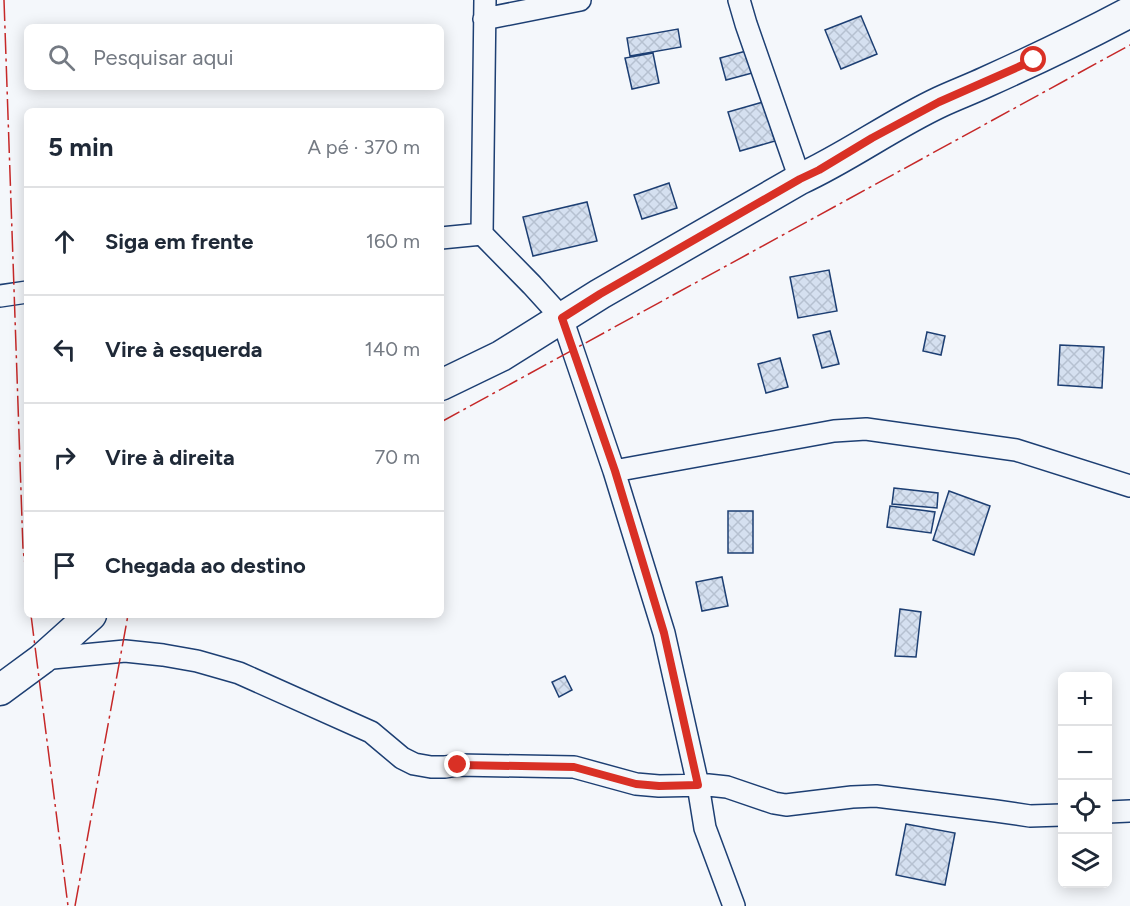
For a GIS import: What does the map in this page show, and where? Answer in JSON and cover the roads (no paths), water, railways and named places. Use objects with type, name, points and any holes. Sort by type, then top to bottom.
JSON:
[{"type":"street","points":[[580,0],[484,10],[482,234],[562,318],[615,471],[664,633],[698,785],[705,828],[734,906]]},
{"type":"street","points":[[740,0],[746,24],[800,179]]},
{"type":"street","points":[[444,384],[501,356],[609,288],[872,138],[939,102],[1087,35],[1130,12]]},
{"type":"street","points":[[444,238],[482,234]]},
{"type":"street","points":[[0,296],[24,292]]},
{"type":"street","points":[[615,471],[834,431],[866,429],[1016,450],[1130,486]]},
{"type":"street","points":[[0,690],[42,659],[88,618]]},
{"type":"street","points":[[42,659],[125,651],[163,655],[207,664],[239,673],[371,732],[402,758],[414,764],[431,767],[458,765],[574,767],[636,784],[727,787],[786,805],[852,796],[876,796],[1030,816],[1058,815]]},
{"type":"street","points":[[1112,812],[1130,811]]}]
